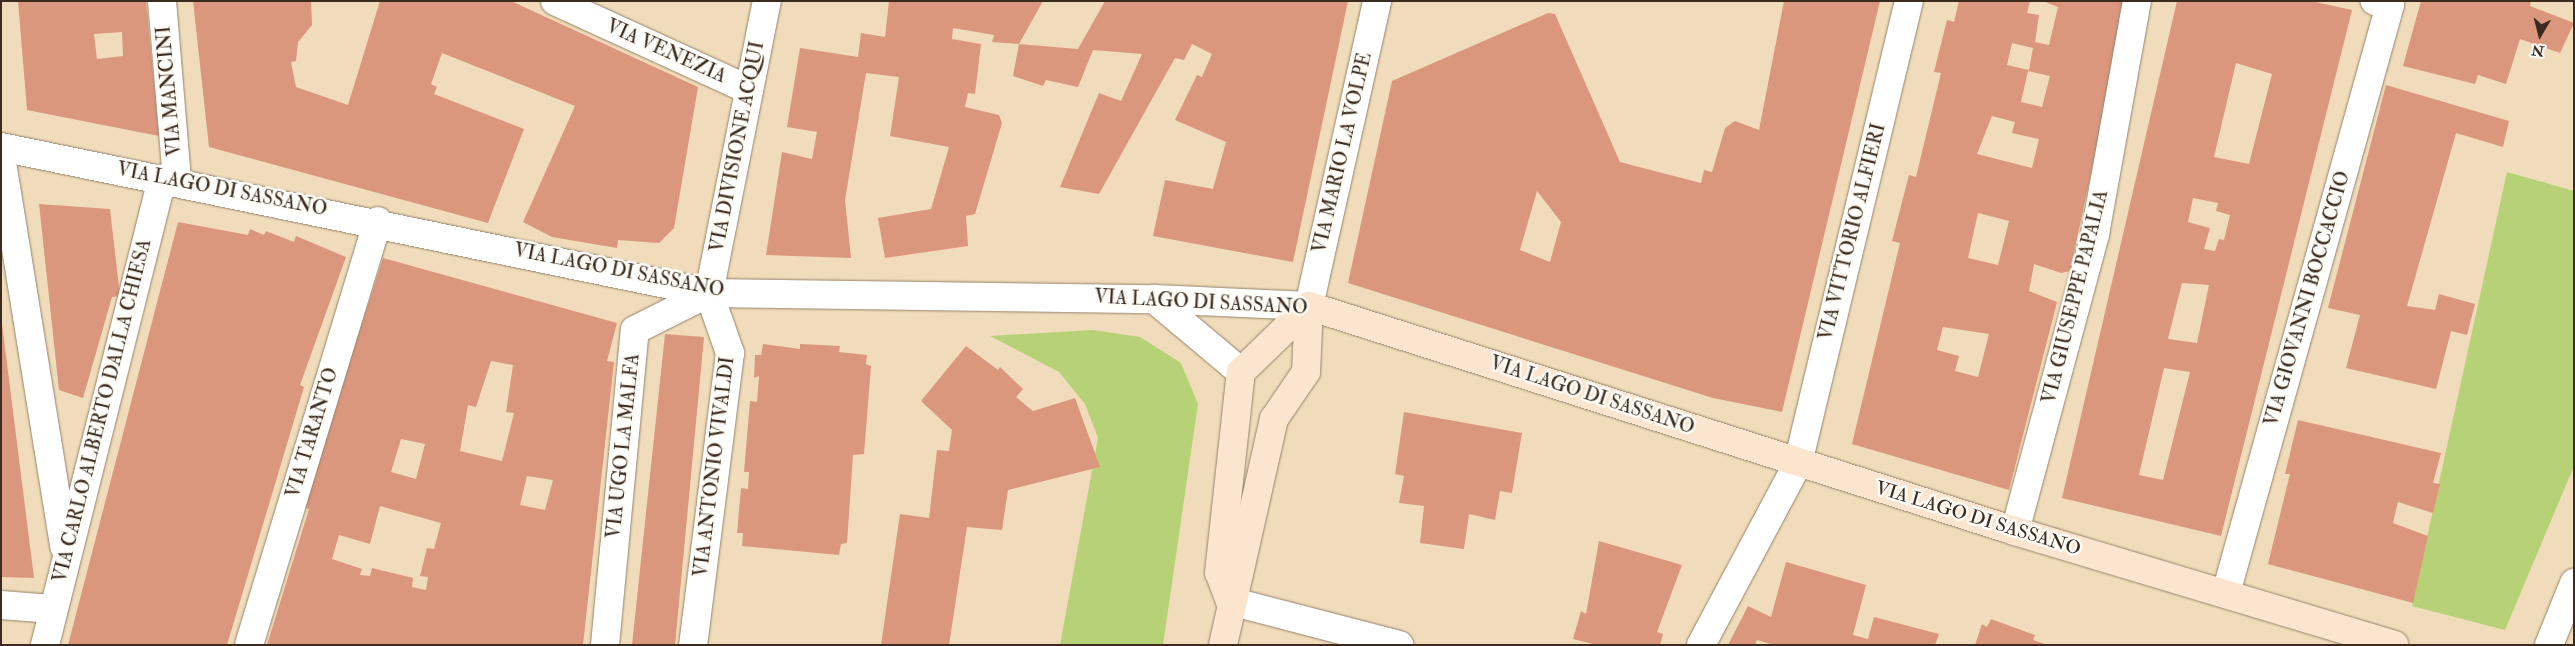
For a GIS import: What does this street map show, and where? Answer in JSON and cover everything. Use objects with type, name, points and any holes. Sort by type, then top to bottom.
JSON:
[{"type":"main road","points":[[1230,601],[1219,573],[1241,372],[1309,306]]},
{"type":"main road","points":[[1223,645],[1230,601],[1274,419],[1306,372],[1309,306]]},
{"type":"main road","name":"VIA LAGO DI SASSANO","points":[[1309,306],[2015,531],[2394,645]]},
{"type":"street","name":"VIA MANCINI","points":[[162,1],[170,180]]},
{"type":"street","name":"VIA VENEZIA","points":[[555,1],[749,90]]},
{"type":"street","name":"VIA DIVISIONE ACQUI","points":[[709,293],[766,1]]},
{"type":"street","name":"VIA MARIO LA VOLPE","points":[[1309,306],[1377,1]]},
{"type":"street","name":"VIA VITTORIO ALFIERI","points":[[1701,645],[1798,463],[1909,1]]},
{"type":"street","name":"VIA GIUSEPPE PAPALIA","points":[[2015,531],[2095,234],[2137,1]]},
{"type":"street","name":"VIA GIOVANNI BOCCACCIO","points":[[2226,593],[2382,3]]},
{"type":"street","name":"VIA LAGO DI SASSANO","points":[[1,147],[378,222],[709,293],[1154,299],[1309,306]]},
{"type":"street","points":[[1,156],[10,259],[66,559]]},
{"type":"street","name":"VIA CARLO ALBERTO DALLA CHIESA","points":[[45,645],[66,559],[170,180]]},
{"type":"street","name":"VIA TARANTO","points":[[249,645],[378,222]]},
{"type":"street","name":"VIA UGO LA MALFA","points":[[605,645],[635,330],[709,293]]},
{"type":"street","name":"VIA ANTONIO VIVALDI","points":[[694,645],[730,353],[709,293]]},
{"type":"street","points":[[1154,299],[1241,372]]},
{"type":"street","points":[[2549,645],[2574,583]]},
{"type":"street","points":[[1230,601],[1399,645]]},
{"type":"street","points":[[1,605],[53,609]]},
{"type":"green space","points":[[2507,172],[2574,191],[2574,466],[2505,630],[2412,606]]},
{"type":"green space","points":[[1093,330],[1140,337],[1181,363],[1198,404],[1163,645],[1060,645],[1098,438],[1085,404],[1059,372],[990,336]]},
{"type":"building","points":[[18,1],[146,1],[159,136],[27,110]],"holes":[[[122,32],[123,56],[97,59],[94,34]]]},
{"type":"building","points":[[193,1],[311,1],[312,25],[298,42],[296,61],[291,62],[296,87],[348,105],[380,1],[511,1],[698,87],[674,228],[659,243],[618,240],[617,248],[552,237],[523,222],[575,106],[442,53],[431,84],[437,87],[434,94],[524,129],[488,223],[209,147]]},
{"type":"building","points":[[889,1],[1043,1],[1019,44],[992,42],[994,35],[953,28],[952,39],[981,44],[975,94],[968,93],[965,107],[999,115],[1002,123],[975,214],[966,216],[968,246],[885,258],[878,218],[931,209],[949,147],[890,136],[899,77],[866,73],[845,200],[851,258],[766,255],[782,152],[812,159],[817,132],[787,127],[800,48],[858,57],[861,33],[885,37]]},
{"type":"building","points":[[1105,1],[1348,1],[1293,262],[1153,236],[1165,180],[1213,189],[1226,142],[1175,120],[1197,75],[1202,77],[1212,54],[1192,44],[1184,60],[1175,58],[1099,194],[1060,187],[1099,93],[1121,101],[1142,54],[1093,50],[1078,87],[1046,80],[1043,86],[1013,76],[1019,44],[1078,49]]},
{"type":"building","points":[[1784,1],[1880,1],[1782,412],[1713,398],[1348,283],[1392,81],[1548,13],[1555,14],[1620,162],[1701,183],[1704,170],[1712,172],[1725,128],[1735,121],[1759,130]],"holes":[[[1537,191],[1561,222],[1550,262],[1520,250]]]},
{"type":"building","points":[[1959,1],[2030,1],[2027,13],[2039,15],[2035,42],[2049,45],[2058,7],[2043,1],[2128,1],[2070,271],[2061,273],[2034,264],[2029,291],[2057,302],[2009,490],[1852,444],[1900,243],[1892,241],[1909,175],[1916,177],[1941,73],[1934,72],[1947,20],[1954,22]],"holes":[[[2012,43],[2033,48],[2029,70],[2007,65]],[[2028,71],[2050,76],[2042,107],[2021,102]],[[1992,116],[2015,122],[2012,133],[2039,139],[2032,168],[1977,154]],[[1978,213],[2009,221],[1998,265],[1968,258]],[[1943,327],[1989,334],[1978,377],[1955,371],[1959,356],[1937,350]]]},
{"type":"building","points":[[2177,1],[2311,1],[2352,10],[2221,536],[2062,498]],"holes":[[[2236,63],[2272,74],[2249,164],[2214,157]],[[2193,198],[2218,203],[2216,211],[2230,215],[2224,240],[2219,239],[2215,251],[2204,249],[2210,228],[2188,222]],[[2182,283],[2209,285],[2197,343],[2168,339]],[[2164,368],[2190,372],[2163,480],[2139,475]]]},
{"type":"building","points":[[2421,1],[2531,1],[2530,6],[2574,23],[2560,53],[2520,39],[2506,84],[2478,75],[2475,84],[2403,66]]},
{"type":"building","points":[[2386,85],[2509,121],[2503,147],[2456,133],[2407,306],[2435,310],[2439,294],[2475,304],[2467,335],[2451,331],[2436,389],[2346,368],[2360,315],[2328,308]]},
{"type":"building","points":[[39,204],[110,209],[120,296],[112,297],[83,398],[59,390]]},
{"type":"building","points":[[178,222],[248,235],[250,229],[264,235],[266,231],[294,242],[296,236],[346,257],[300,385],[304,387],[227,645],[68,645]]},
{"type":"building","points":[[383,258],[617,323],[607,361],[614,362],[583,645],[267,645],[309,509],[303,507]],"holes":[[[491,361],[513,365],[506,412],[514,413],[502,461],[460,451],[468,405],[476,407]],[[401,439],[425,444],[416,479],[391,472]],[[527,476],[553,480],[545,510],[520,505]],[[380,506],[441,523],[434,549],[427,548],[420,576],[428,577],[426,590],[412,587],[413,578],[372,568],[370,576],[360,575],[362,569],[332,559],[339,535],[370,544]]]},
{"type":"building","points":[[2,324],[34,578],[1,577]]},
{"type":"building","points":[[665,334],[704,337],[675,645],[632,645]]},
{"type":"building","points":[[763,344],[800,349],[800,344],[840,346],[839,352],[867,355],[866,364],[871,366],[864,454],[853,455],[847,543],[841,544],[839,555],[742,546],[743,533],[737,533],[741,488],[748,489],[749,472],[744,472],[750,401],[757,402],[759,376],[754,378],[755,355],[761,355]]},
{"type":"building","points":[[966,346],[998,370],[1000,367],[1023,389],[1016,397],[1033,411],[1075,398],[1100,467],[1008,490],[1002,530],[967,527],[949,645],[881,645],[900,514],[929,518],[937,450],[949,451],[952,430],[921,401]]},
{"type":"building","points":[[1404,412],[1522,433],[1512,493],[1500,491],[1495,520],[1469,514],[1464,549],[1420,543],[1424,506],[1399,503],[1404,476],[1395,474]]},
{"type":"building","points":[[2298,420],[2441,453],[2433,483],[2440,484],[2433,513],[2398,502],[2393,523],[2428,536],[2413,603],[2268,564],[2290,474],[2285,474]]},
{"type":"building","points":[[1599,541],[1682,565],[1657,632],[1663,634],[1660,645],[1597,645],[1573,639],[1581,611],[1586,614]]},
{"type":"building","points":[[1786,562],[1866,585],[1853,635],[1868,639],[1874,617],[1939,634],[1935,645],[1774,645],[1757,640],[1755,645],[1728,645],[1748,606],[1771,617]]},
{"type":"building","points":[[1991,619],[2035,635],[2033,640],[2048,645],[1975,645],[1982,624],[1987,627]]}]
